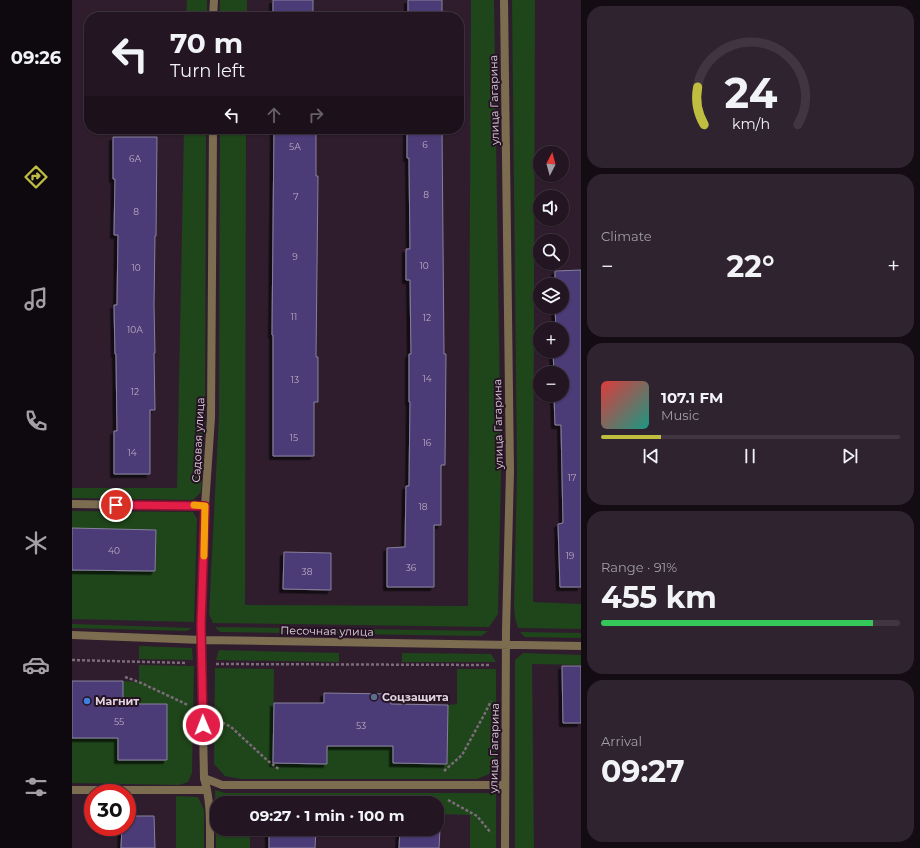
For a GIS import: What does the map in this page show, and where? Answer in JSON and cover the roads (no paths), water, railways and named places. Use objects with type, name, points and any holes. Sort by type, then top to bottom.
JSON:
[{"type":"street","points":[[213,12],[214,0]]},
{"type":"street","name":"улица Гагарина","points":[[504,0],[510,470],[504,785],[505,848]]},
{"type":"street","name":"Садовая улица","points":[[210,848],[210,806],[208,790],[204,778],[201,625],[205,506],[211,418],[213,134]]},
{"type":"street","points":[[72,504],[205,506]]},
{"type":"street","name":"Песочная улица","points":[[72,635],[202,640],[581,646]]},
{"type":"street","points":[[204,778],[222,784],[243,785],[504,785]]},
{"type":"street","points":[[72,790],[208,790]]},
{"type":"place","name":"Соцзащита","points":[[374,697]]},
{"type":"place","name":"Магнит","points":[[87,701]]}]
